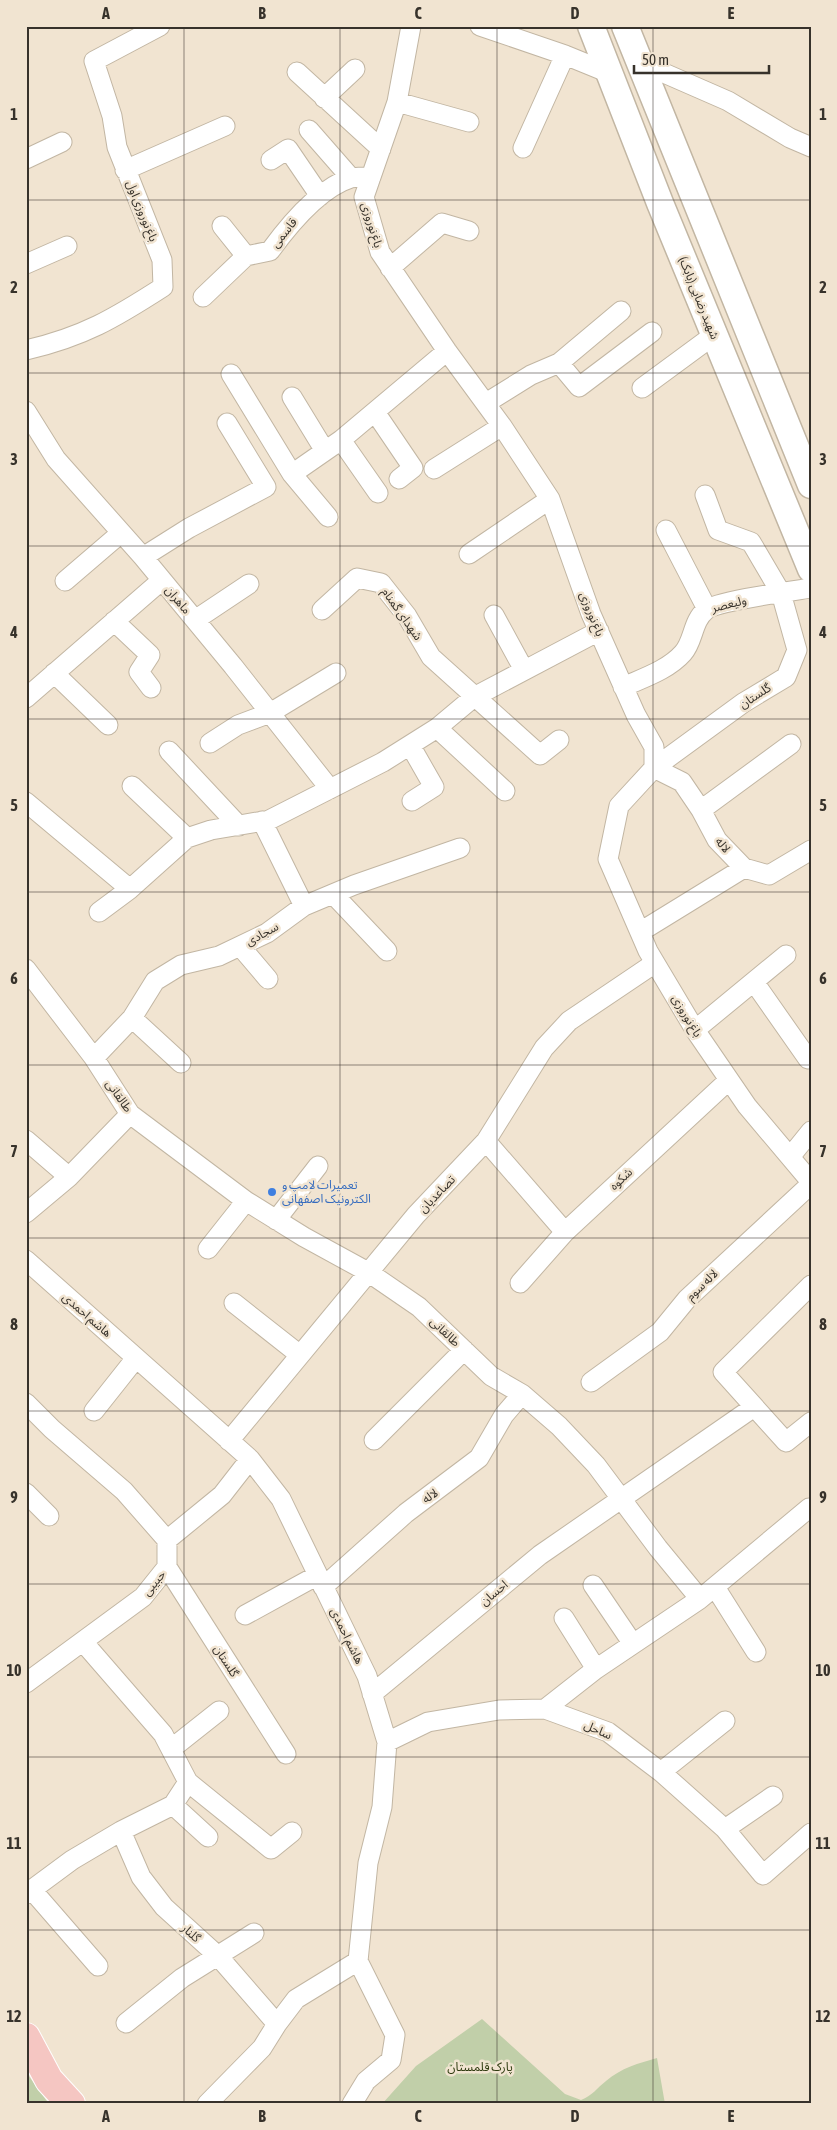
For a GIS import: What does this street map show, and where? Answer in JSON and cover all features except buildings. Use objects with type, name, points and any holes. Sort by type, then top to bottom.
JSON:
[{"type":"highway","points":[[26,2038],[49,2080],[71,2104]]},
{"type":"main road","name":"شهید رضایی (بابک)","points":[[591,26],[714,335],[811,569]]},
{"type":"main road","points":[[625,26],[811,485]]},
{"type":"street","name":"باغ نوروزی اول","points":[[26,350],[63,342],[112,320],[163,287],[162,260],[117,147],[112,116],[94,61],[160,26]]},
{"type":"street","name":"باغ نوروزی","points":[[411,26],[397,102],[364,197],[380,252],[447,351],[502,426],[550,499],[599,631],[623,687],[654,747],[654,768],[619,806],[608,860],[655,963],[694,1030],[747,1106],[811,1183]]},
{"type":"street","points":[[480,26],[566,55],[610,73]]},
{"type":"street","points":[[523,148],[566,55]]},
{"type":"street","points":[[641,63],[728,101],[790,138],[811,147]]},
{"type":"street","points":[[324,98],[355,69]]},
{"type":"street","points":[[297,72],[381,149]]},
{"type":"street","points":[[397,102],[469,122]]},
{"type":"street","points":[[125,170],[225,126]]},
{"type":"street","points":[[309,130],[351,178]]},
{"type":"street","points":[[26,159],[62,142]]},
{"type":"street","points":[[271,160],[288,149],[320,196]]},
{"type":"street","name":"قاسمی","points":[[246,256],[270,251],[290,222],[320,196],[351,178],[371,177]]},
{"type":"street","points":[[390,268],[442,223],[469,231]]},
{"type":"street","points":[[203,297],[246,256],[222,226]]},
{"type":"street","points":[[26,264],[67,246]]},
{"type":"street","points":[[486,403],[531,375],[559,363],[621,311]]},
{"type":"street","points":[[559,363],[579,387],[652,332]]},
{"type":"street","points":[[642,388],[714,335]]},
{"type":"street","points":[[292,474],[341,440],[447,351]]},
{"type":"street","points":[[231,374],[292,474],[328,517]]},
{"type":"street","points":[[292,397],[325,451]]},
{"type":"street","name":"ماهران","points":[[26,411],[56,459],[143,557],[330,789]]},
{"type":"street","points":[[375,412],[413,468],[399,479]]},
{"type":"street","points":[[143,557],[189,528],[266,487],[226,423]]},
{"type":"street","points":[[434,469],[502,426]]},
{"type":"street","points":[[341,440],[378,493]]},
{"type":"street","name":"گلستان","points":[[654,768],[744,703],[786,677],[797,650],[781,593],[751,542],[718,530],[705,495]]},
{"type":"street","points":[[469,554],[550,499]]},
{"type":"street","points":[[666,530],[707,609]]},
{"type":"street","points":[[65,581],[121,533]]},
{"type":"street","name":"شهدای گمنام","points":[[322,610],[357,578],[380,583],[407,616],[431,657],[474,697]]},
{"type":"street","points":[[26,698],[162,580]]},
{"type":"street","points":[[195,620],[249,584]]},
{"type":"street","name":"ولیعصر","points":[[623,687],[662,669],[684,653],[695,625],[707,609],[739,600],[811,588]]},
{"type":"street","points":[[494,615],[524,670]]},
{"type":"street","points":[[114,622],[150,655],[139,672],[151,688]]},
{"type":"street","points":[[99,912],[130,889],[187,838],[212,830],[269,820],[384,762],[437,728],[474,697],[599,631]]},
{"type":"street","points":[[54,673],[108,725]]},
{"type":"street","points":[[210,743],[238,725],[270,713],[336,673]]},
{"type":"street","points":[[474,697],[540,755],[559,740]]},
{"type":"street","points":[[437,728],[504,791]]},
{"type":"street","points":[[701,810],[791,744]]},
{"type":"street","points":[[410,745],[434,787],[412,800]]},
{"type":"street","points":[[169,751],[239,826]]},
{"type":"street","name":"لاله","points":[[654,768],[682,782],[701,810],[717,840],[744,868]]},
{"type":"street","points":[[132,786],[187,838]]},
{"type":"street","points":[[26,802],[130,889]]},
{"type":"street","points":[[262,822],[304,906]]},
{"type":"street","name":"سجادی","points":[[94,1058],[132,1018],[155,981],[181,965],[219,956],[240,946],[267,933],[304,906],[460,848]]},
{"type":"street","points":[[640,932],[744,868],[769,875],[811,850]]},
{"type":"street","points":[[333,894],[387,952]]},
{"type":"street","points":[[240,946],[268,979]]},
{"type":"street","points":[[694,1030],[786,955]]},
{"type":"street","name":"تصاعدیان","points":[[228,1441],[416,1215],[486,1141],[544,1048],[569,1021],[655,963]]},
{"type":"street","name":"طالقانی","points":[[26,968],[94,1058],[130,1114],[246,1201],[368,1272],[419,1307],[491,1376],[522,1394],[559,1426],[596,1465],[621,1500],[700,1599]]},
{"type":"street","points":[[754,982],[808,1059]]},
{"type":"street","points":[[132,1018],[181,1063]]},
{"type":"street","name":"شکوه","points":[[520,1283],[565,1232],[729,1080]]},
{"type":"street","points":[[26,1213],[69,1177],[130,1114]]},
{"type":"street","points":[[790,1157],[811,1131]]},
{"type":"street","points":[[26,1140],[69,1177]]},
{"type":"street","points":[[486,1141],[565,1232]]},
{"type":"street","points":[[276,1220],[318,1166]]},
{"type":"street","name":"لاله سوم","points":[[591,1382],[660,1332],[686,1299],[811,1183]]},
{"type":"street","points":[[208,1249],[246,1201]]},
{"type":"street","name":"هاشم احمدی","points":[[26,1260],[250,1459],[281,1499],[367,1676],[387,1742],[382,1807],[368,1863],[358,1961]]},
{"type":"street","points":[[808,1430],[786,1442],[723,1372],[811,1285]]},
{"type":"street","points":[[234,1303],[300,1355]]},
{"type":"street","points":[[374,1440],[464,1350]]},
{"type":"street","points":[[94,1411],[136,1358]]},
{"type":"street","name":"لاله","points":[[245,1615],[320,1581],[479,1458],[504,1415],[522,1394]]},
{"type":"street","points":[[26,1403],[52,1429],[124,1490],[167,1540],[222,1495],[250,1459]]},
{"type":"street","name":"احسان","points":[[372,1694],[540,1555],[754,1406]]},
{"type":"street","points":[[26,1493],[49,1516]]},
{"type":"street","points":[[545,1709],[596,1669],[700,1599],[809,1508]]},
{"type":"street","name":"حبیبی","points":[[26,1684],[143,1598],[167,1567],[167,1540]]},
{"type":"street","name":"گلستان","points":[[167,1567],[286,1754]]},
{"type":"street","points":[[593,1585],[633,1644]]},
{"type":"street","points":[[715,1587],[756,1652]]},
{"type":"street","points":[[564,1618],[596,1669]]},
{"type":"street","points":[[84,1642],[163,1734],[188,1782],[271,1849],[292,1832]]},
{"type":"street","name":"ساحل","points":[[387,1742],[428,1722],[499,1710],[545,1709],[608,1732],[661,1772],[725,1830],[763,1875],[811,1833]]},
{"type":"street","points":[[171,1749],[219,1711]]},
{"type":"street","points":[[661,1772],[725,1722]]},
{"type":"street","points":[[98,1966],[29,1892],[72,1860],[121,1831],[173,1805],[188,1782]]},
{"type":"street","points":[[725,1830],[773,1796]]},
{"type":"street","points":[[173,1805],[208,1837]]},
{"type":"street","name":"گلنار","points":[[121,1831],[141,1877],[164,1907],[218,1956],[276,2024]]},
{"type":"street","points":[[126,2023],[182,1978],[254,1933]]},
{"type":"street","points":[[207,2104],[262,2048],[276,2024],[296,1999],[358,1961],[394,2035],[391,2060],[366,2081],[352,2104]]},
{"type":"green space","name":"پارک قلمستان","points":[[482,2019],[565,2094],[581,2100],[624,2069],[657,2058],[665,2104],[382,2104],[416,2066]]},
{"type":"green space","points":[[26,2072],[49,2104],[26,2104]]},
{"type":"place","name":"تعمیرات لامپ و الکترونیک اصفهانی","points":[[272,1192]]}]
